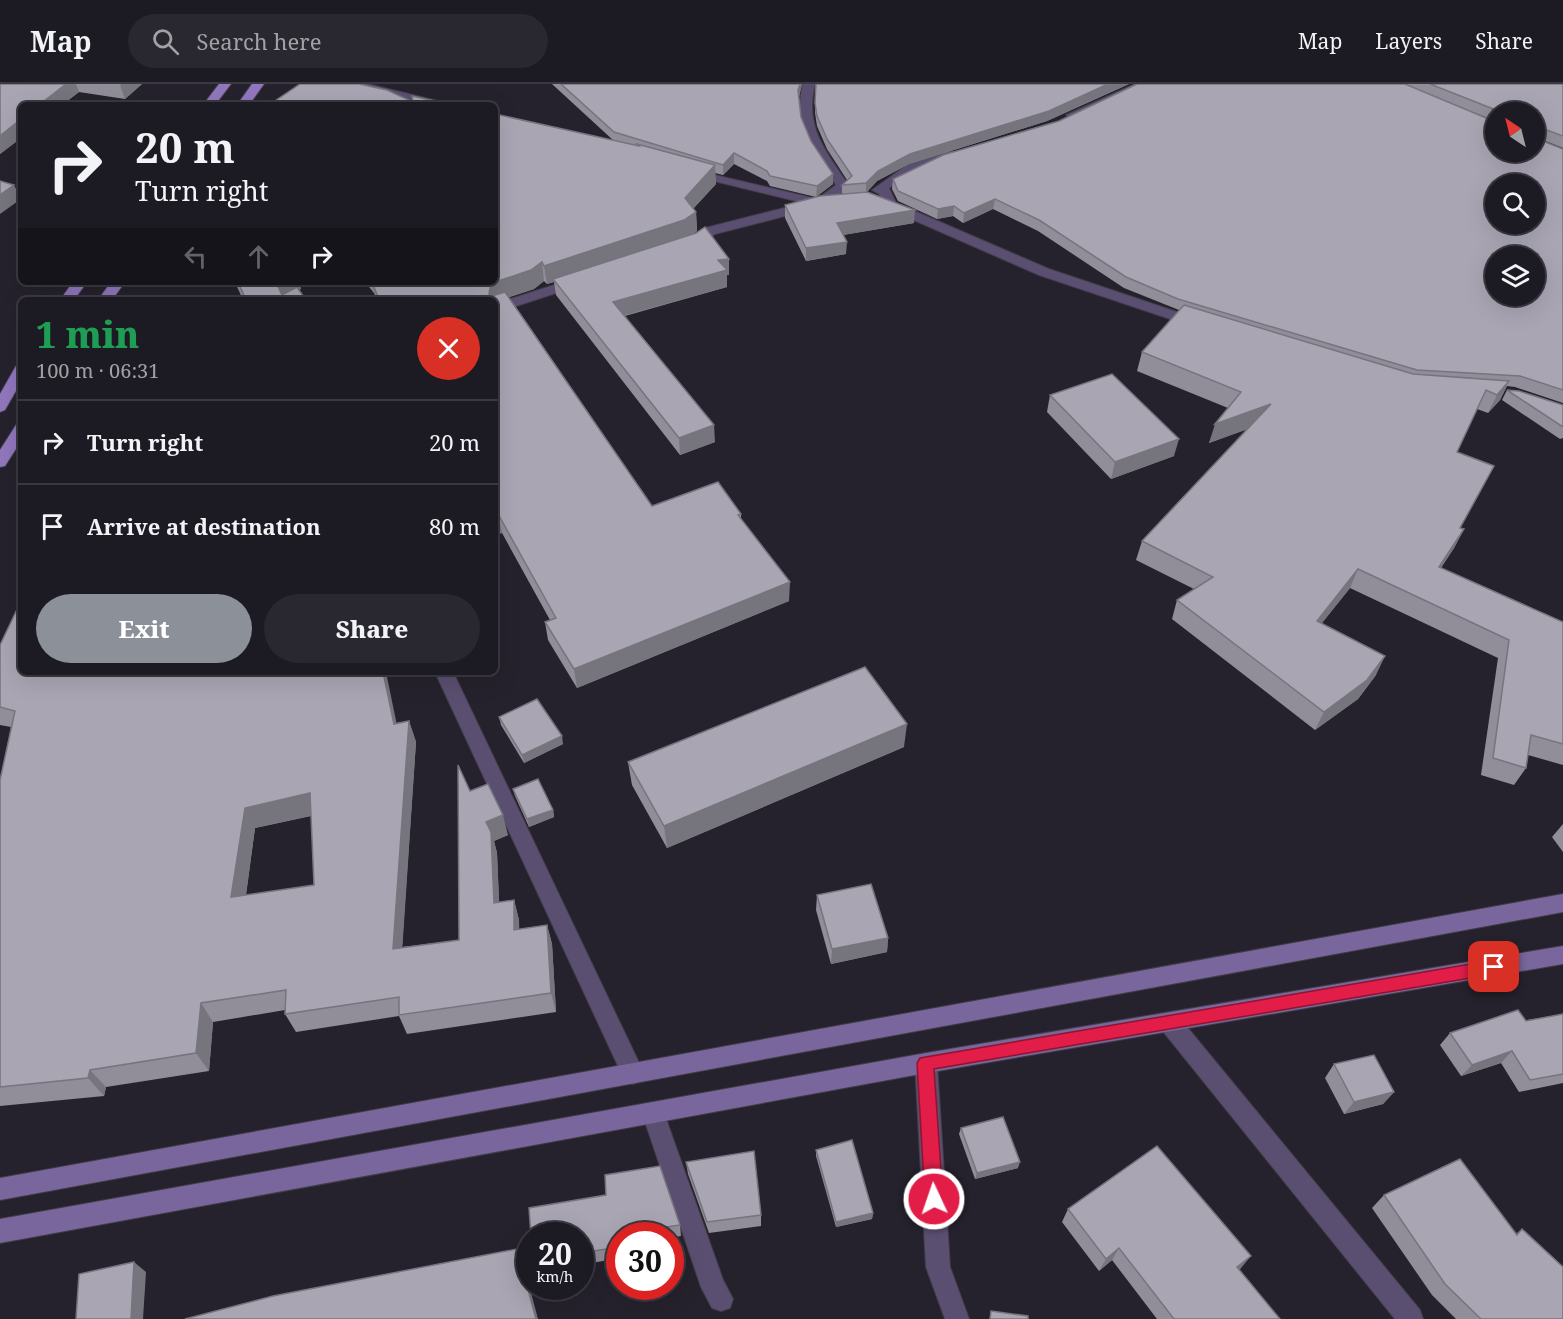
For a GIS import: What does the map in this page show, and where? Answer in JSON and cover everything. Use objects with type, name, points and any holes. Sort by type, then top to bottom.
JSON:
[{"type":"main road","points":[[211,102],[225,84]]},
{"type":"main road","points":[[245,102],[258,84]]},
{"type":"main road","points":[[0,407],[18,374]]},
{"type":"main road","points":[[0,462],[18,434]]},
{"type":"main road","points":[[0,1189],[1563,903]]},
{"type":"main road","points":[[0,1231],[926,1063],[1563,955]]},
{"type":"street","points":[[352,84],[434,102]]},
{"type":"street","points":[[681,169],[724,182],[819,203],[843,186],[806,128],[803,101],[809,84]]},
{"type":"street","points":[[1063,120],[1109,97],[1145,84]]},
{"type":"street","points":[[960,152],[911,168],[882,186],[891,205],[1044,272],[1215,329]]},
{"type":"street","points":[[680,248],[710,231],[819,203],[848,201]]},
{"type":"street","points":[[498,308],[593,277]]},
{"type":"street","points":[[445,675],[633,1074]]},
{"type":"street","points":[[1170,1023],[1411,1319]]},
{"type":"street","points":[[926,1063],[938,1267],[957,1319]]},
{"type":"street","points":[[653,1113],[713,1287],[721,1299]]},
{"type":"building","points":[[0,84],[66,84],[43,102],[18,102],[18,121],[0,136]]},
{"type":"building","points":[[300,84],[359,84],[387,90],[413,102],[273,102]]},
{"type":"building","points":[[561,84],[800,84],[798,90],[801,117],[811,141],[833,174],[817,186],[770,176],[767,171],[734,153],[723,165],[614,132]]},
{"type":"building","points":[[816,84],[1108,84],[1049,111],[910,154],[878,171],[866,183],[842,185],[852,176],[827,139],[817,116]]},
{"type":"building","points":[[1137,84],[1405,84],[1485,117],[1485,162],[1545,162],[1545,142],[1563,149],[1563,390],[1520,376],[1417,370],[1178,299],[1126,277],[1039,220],[995,199],[964,213],[954,206],[938,209],[898,191],[893,179],[943,155],[1059,121]]},
{"type":"building","points":[[1430,84],[1563,84],[1563,136],[1545,129],[1545,102],[1485,102],[1485,106]]},
{"type":"building","points":[[412,96],[439,102],[413,102]]},
{"type":"building","points":[[498,115],[639,146],[637,144],[715,165],[685,198],[696,212],[684,220],[544,266],[542,262],[531,270],[498,281]]},
{"type":"building","points":[[0,181],[14,185],[0,195]]},
{"type":"building","points":[[867,192],[915,210],[837,223],[847,242],[806,248],[785,205],[820,196]]},
{"type":"building","points":[[705,227],[729,259],[718,260],[727,270],[613,302],[714,425],[679,438],[553,279],[696,233]]},
{"type":"building","points":[[239,285],[277,285],[282,295],[297,287],[304,297],[245,297]]},
{"type":"building","points":[[373,285],[491,285],[489,294],[492,296],[505,292],[652,506],[718,482],[741,514],[738,515],[790,582],[574,669],[545,622],[556,618],[498,514],[498,297],[378,297]]},
{"type":"building","points":[[1184,305],[1413,374],[1509,381],[1497,395],[1486,390],[1457,452],[1494,466],[1460,528],[1464,529],[1439,567],[1563,622],[1563,744],[1531,735],[1526,768],[1493,758],[1509,640],[1358,569],[1317,621],[1385,656],[1367,680],[1324,712],[1177,600],[1213,577],[1142,541],[1271,404],[1215,424],[1241,392],[1142,352]]},
{"type":"building","points":[[1112,374],[1179,439],[1115,462],[1050,395]]},
{"type":"building","points":[[1507,390],[1519,391],[1563,405],[1563,427]]},
{"type":"building","points":[[18,607],[18,675],[384,675],[394,724],[409,721],[393,949],[459,940],[458,765],[470,791],[488,784],[503,815],[486,822],[491,832],[494,903],[514,900],[514,930],[547,925],[551,993],[399,1015],[399,997],[285,1014],[286,990],[201,1003],[196,1053],[90,1070],[88,1078],[0,1087],[0,780],[15,711],[0,707],[0,645]],"holes":[[[310,793],[314,885],[231,897],[245,808]]]},
{"type":"building","points":[[865,667],[907,724],[664,826],[628,762]]},
{"type":"building","points":[[537,699],[562,736],[522,755],[499,717]]},
{"type":"building","points":[[538,779],[553,810],[527,819],[513,789]]},
{"type":"building","points":[[871,884],[888,938],[832,949],[817,895]]},
{"type":"building","points":[[1518,1010],[1526,1021],[1563,1014],[1563,1074],[1530,1080],[1512,1051],[1472,1065],[1450,1033]]},
{"type":"building","points":[[1374,1055],[1394,1092],[1354,1102],[1334,1064]]},
{"type":"building","points":[[1003,1117],[1020,1162],[977,1173],[961,1128]]},
{"type":"building","points":[[852,1140],[873,1213],[836,1222],[816,1150]]},
{"type":"building","points":[[1157,1146],[1251,1256],[1237,1267],[1280,1319],[1174,1319],[1119,1248],[1106,1259],[1068,1209]]},
{"type":"building","points":[[754,1151],[761,1215],[707,1222],[686,1162]]},
{"type":"building","points":[[1460,1159],[1517,1235],[1522,1229],[1563,1267],[1563,1319],[1481,1319],[1445,1284],[1384,1195]]},
{"type":"building","points":[[660,1166],[679,1222],[606,1222],[606,1249],[594,1251],[594,1222],[530,1222],[529,1208],[606,1195],[605,1175]]},
{"type":"building","points":[[516,1249],[516,1300],[531,1300],[536,1319],[185,1319],[273,1296]]},
{"type":"building","points":[[134,1262],[131,1319],[76,1319],[79,1274]]},
{"type":"building","points":[[991,1311],[1028,1316],[1028,1319],[990,1319]]},
{"type":"route","points":[[934,1199],[926,1063],[1494,967]]}]
